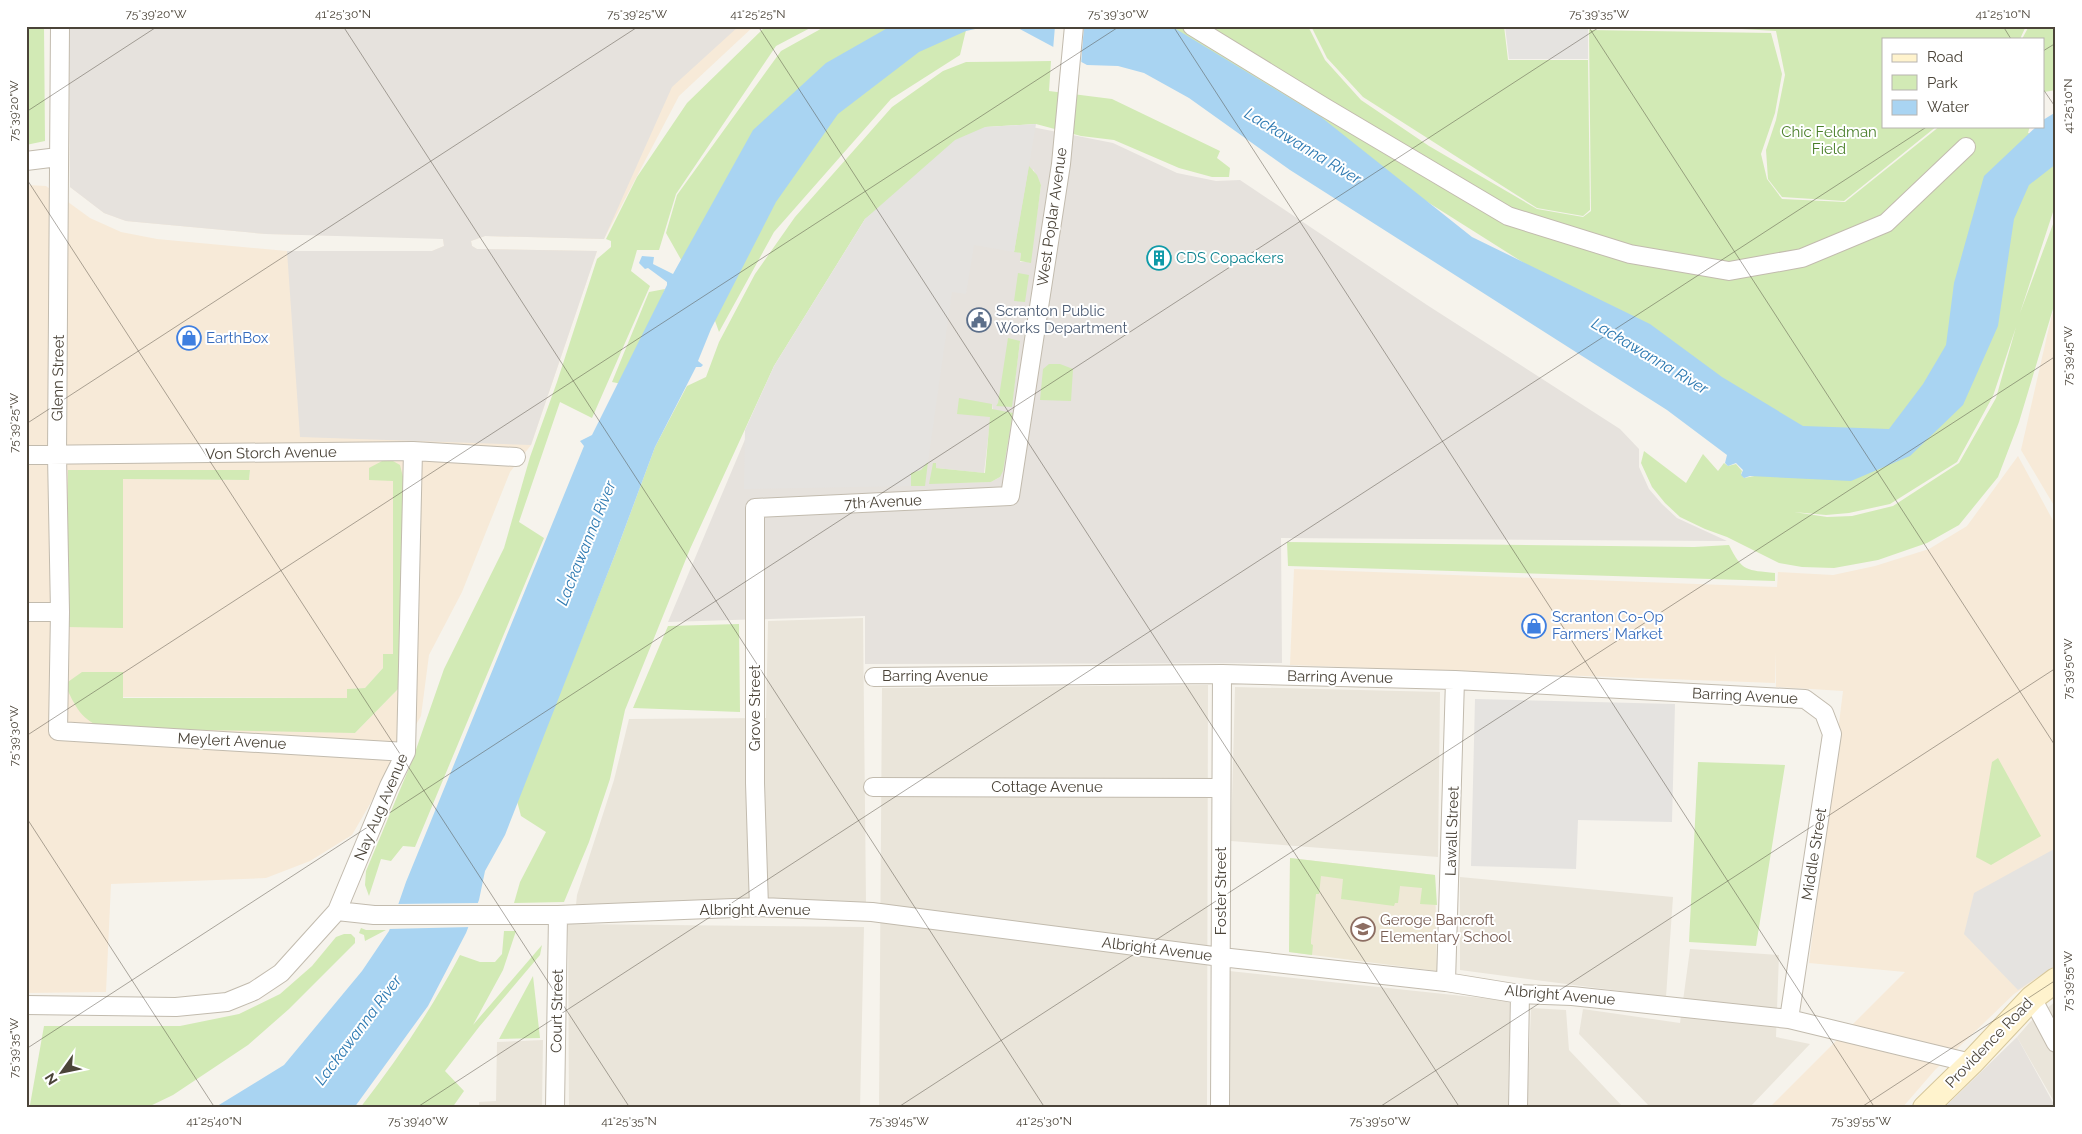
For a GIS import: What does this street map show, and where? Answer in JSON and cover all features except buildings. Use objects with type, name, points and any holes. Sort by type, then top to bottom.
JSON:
[{"type":"main road","name":"Providence Road","points":[[1925,1108],[2032,998],[2056,980]]},
{"type":"street","name":"Glenn Street","points":[[58,731],[60,612],[56,455],[60,234],[58,157],[60,26]]},
{"type":"street","name":"West Poplar Avenue","points":[[1010,496],[1061,164],[1074,26]]},
{"type":"street","points":[[1192,26],[1508,216],[1630,254],[1729,271],[1802,258],[1886,223],[1966,147]]},
{"type":"street","points":[[26,161],[58,157]]},
{"type":"street","name":"Von Storch Avenue","points":[[26,455],[413,451],[516,457]]},
{"type":"street","name":"Nay Aug Avenue","points":[[26,1005],[176,1007],[227,1002],[254,991],[281,973],[337,911],[389,786],[406,752],[413,451]]},
{"type":"street","name":"7th Avenue","points":[[755,508],[1010,496]]},
{"type":"street","name":"Grove Street","points":[[755,508],[755,783],[759,908]]},
{"type":"street","points":[[26,612],[60,612]]},
{"type":"street","name":"Barring Avenue","points":[[874,677],[1222,674],[1455,680],[1806,699]]},
{"type":"street","name":"Foster Street","points":[[1220,1108],[1222,674]]},
{"type":"street","name":"Lawall Street","points":[[1446,982],[1455,680]]},
{"type":"street","name":"Middle Street","points":[[1789,1019],[1832,734],[1824,713],[1806,699]]},
{"type":"street","name":"Meylert Avenue","points":[[58,731],[406,752]]},
{"type":"street","name":"Cottage Avenue","points":[[873,787],[1222,788]]},
{"type":"street","name":"Albright Avenue","points":[[337,911],[374,915],[558,915],[759,908],[872,912],[1221,957],[1446,982],[1520,994],[1572,996],[1789,1019],[1971,1062]]},
{"type":"street","name":"Court Street","points":[[556,1108],[558,915]]},
{"type":"street","points":[[1518,1108],[1520,994]]},
{"type":"street","points":[[2032,998],[2056,1043]]},
{"type":"shaded area","points":[[69,26],[754,26],[679,96],[604,239],[485,236],[471,241],[472,246],[477,249],[597,251],[531,445],[510,472],[462,592],[429,655],[421,716],[352,835],[310,861],[266,878],[111,884],[106,992],[26,993],[26,185],[46,186],[90,218],[121,232],[157,239],[287,251],[432,251],[444,246],[443,239],[440,238],[266,234],[126,221],[104,213],[70,187]],"holes":[[[68,470],[250,470],[249,480],[123,479]],[[393,480],[400,687],[355,733],[73,703],[123,673],[123,697],[348,698],[347,689],[365,688],[383,668],[383,654],[393,654]]]},
{"type":"shaded area","points":[[69,26],[739,26],[672,87],[604,239],[485,236],[471,241],[472,246],[477,249],[597,251],[531,445],[300,437],[287,251],[432,251],[444,246],[443,239],[266,234],[126,221],[104,213],[70,187]]},
{"type":"shaded area","points":[[1505,26],[1588,26],[1588,59],[1509,59]]},
{"type":"shaded area","points":[[1036,124],[1014,252],[974,245],[966,294],[952,292],[928,462],[921,470],[911,473],[911,486],[744,489],[745,430],[774,366],[865,219],[955,140],[985,127]]},
{"type":"shaded area","points":[[1032,127],[1113,143],[1177,173],[1216,181],[1240,180],[1427,305],[1620,429],[1639,449],[1639,467],[1649,489],[1662,504],[1677,518],[1727,541],[1281,538],[1282,663],[865,664],[865,616],[668,622],[749,430]],"holes":[[[1033,169],[1041,185],[1030,262],[1020,262],[1021,253],[1014,251]],[[1020,341],[1012,403],[996,406]],[[992,404],[1000,477],[991,482],[930,483],[936,463],[936,468],[984,473]]]},
{"type":"shaded area","points":[[2056,305],[2056,509],[2021,450],[2052,314]]},
{"type":"shaded area","points":[[2018,456],[2056,526],[2056,965],[2014,994],[1935,1070],[1902,1108],[1769,1108],[1905,972],[1809,963],[1843,691],[1776,687],[1776,652],[1775,683],[1290,665],[1294,569],[1777,587],[1778,572],[1833,575],[1875,566],[1929,549],[1967,526]]},
{"type":"shaded area","points":[[863,618],[866,902],[576,905],[577,895],[614,780],[629,719],[766,718],[768,621]]},
{"type":"shaded area","points":[[1208,685],[1207,1108],[879,1108],[882,688]]},
{"type":"shaded area","points":[[1235,687],[1440,692],[1438,857],[1231,841]]},
{"type":"shaded area","points":[[1475,699],[1675,704],[1672,822],[1578,820],[1576,869],[1471,866]]},
{"type":"shaded area","points":[[2056,848],[2056,965],[2018,990],[1964,934],[1974,893]]},
{"type":"shaded area","name":"Geroge Bancroft Elementary School","points":[[1290,858],[1435,875],[1437,971],[1289,952]]},
{"type":"shaded area","points":[[1460,877],[1673,897],[1666,997],[1460,970]]},
{"type":"shaded area","points":[[568,924],[864,927],[860,1108],[569,1108]]},
{"type":"shaded area","points":[[1690,949],[1779,955],[1776,1037],[1810,1044],[1749,1108],[1651,1108],[1579,1034],[1583,1009],[1680,1023]]},
{"type":"shaded area","points":[[1229,971],[1510,1001],[1508,1108],[1230,1108]]},
{"type":"shaded area","points":[[2056,1001],[2056,1105],[2017,1037],[2030,1022]]},
{"type":"shaded area","points":[[1531,1008],[1566,1010],[1569,1050],[1624,1108],[1527,1108]]},
{"type":"shaded area","points":[[2017,1037],[2056,1108],[1944,1108]]},
{"type":"shaded area","points":[[543,1040],[542,1108],[479,1108],[479,1102],[496,1101],[497,1042]]},
{"type":"green space","points":[[26,26],[44,26],[45,141],[26,145]]},
{"type":"green space","points":[[766,26],[814,26],[776,46],[676,194],[659,250],[637,250],[631,271],[650,286],[592,418],[560,402],[519,522],[544,538],[415,847],[403,846],[391,861],[381,859],[369,896],[365,885],[366,871],[412,761],[444,669],[504,548],[530,457],[557,382],[597,259],[611,247],[611,241],[606,239],[637,177],[687,103]]},
{"type":"green space","points":[[826,26],[967,26],[960,55],[891,99],[774,232],[719,332],[714,318],[666,233],[677,195],[781,51]]},
{"type":"green space","points":[[1142,26],[1308,26],[1325,60],[1361,100],[1429,146],[1537,209],[1583,217],[1591,211],[1589,30],[1771,33],[1782,74],[1775,113],[1761,154],[1767,179],[1782,199],[1845,202],[1938,128],[2029,128],[2028,133],[2036,135],[2056,132],[2056,210],[2053,212],[2020,313],[2056,216],[2056,299],[2019,422],[1998,477],[1959,525],[1927,543],[1878,560],[1834,568],[1802,567],[1779,563],[1727,537],[1680,517],[1652,487],[1641,463],[1644,451],[1686,483],[1703,454],[1718,471],[1724,463],[1728,466],[1736,464],[1742,471],[1741,474],[1744,478],[1765,474],[1543,275],[1266,100]],"holes":[[[2016,327],[1996,398],[1959,463],[1893,506],[1852,516],[1827,517],[1794,512],[1826,515],[1849,513],[1890,504],[1957,462],[1993,396]]]},
{"type":"green space","points":[[1311,26],[1504,26],[1508,60],[1588,60],[1590,210],[1583,216],[1537,208],[1363,97],[1327,58]]},
{"type":"green space","name":"Chic Feldman Field","points":[[1725,26],[2026,26],[2020,38],[1882,38],[1882,128],[1935,128],[1844,201],[1782,197],[1768,179],[1766,150],[1776,120],[1785,75],[1776,31],[1725,28]]},
{"type":"green space","points":[[2029,26],[2056,26],[2056,90],[2044,92],[2044,38],[2023,38]]},
{"type":"green space","points":[[1051,61],[1049,91],[1112,99],[1220,151],[1217,158],[1230,168],[1229,177],[1212,177],[1179,168],[1114,140],[1081,136],[1036,124],[986,127],[865,219],[774,366],[690,549],[625,710],[610,779],[589,842],[564,902],[514,903],[520,882],[546,832],[521,816],[517,801],[616,552],[655,447],[687,386],[706,377],[719,342],[755,274],[795,217],[892,107],[943,71],[966,62]]},
{"type":"green space","points":[[1029,166],[1037,175],[1041,185],[1031,263],[1020,261],[1021,253],[1014,252]]},
{"type":"green space","points":[[1018,273],[1029,275],[1025,302],[1014,301]]},
{"type":"green space","points":[[665,289],[627,385],[612,382],[649,292]]},
{"type":"green space","points":[[1008,338],[1020,341],[1012,407],[996,406]]},
{"type":"green space","points":[[1049,364],[1060,364],[1073,369],[1071,401],[1040,400],[1043,369]]},
{"type":"green space","points":[[959,398],[992,404],[992,409],[1013,413],[1003,471],[1000,477],[991,482],[929,484],[933,463],[936,463],[936,468],[985,473],[990,417],[957,414]]},
{"type":"green space","points":[[384,460],[393,461],[400,465],[403,477],[400,687],[355,733],[105,728],[90,722],[80,712],[65,684],[82,672],[123,672],[123,698],[347,698],[347,689],[365,688],[383,668],[383,654],[393,654],[393,481],[369,480],[369,468]]},
{"type":"green space","points":[[928,462],[925,486],[911,486],[911,473]]},
{"type":"green space","points":[[68,470],[250,470],[249,480],[123,479],[123,628],[66,627]]},
{"type":"green space","points":[[1287,542],[1694,547],[1729,545],[1742,565],[1752,570],[1775,573],[1775,581],[1288,566]]},
{"type":"green space","points":[[739,624],[740,712],[633,708],[668,626]]},
{"type":"green space","points":[[1998,758],[2041,836],[1991,865],[1976,857],[1992,762]]},
{"type":"green space","points":[[1698,762],[1785,765],[1756,946],[1689,942]]},
{"type":"green space","points":[[1290,858],[1435,875],[1437,905],[1420,904],[1422,888],[1400,886],[1398,903],[1395,903],[1394,906],[1341,899],[1343,879],[1321,876],[1319,894],[1316,894],[1311,940],[1313,945],[1312,955],[1289,952]]},
{"type":"green space","points":[[361,928],[366,930],[386,930],[365,941],[364,935],[359,933]]},
{"type":"green space","points":[[504,931],[516,931],[503,970],[473,1025],[542,945],[540,955],[479,1027],[445,1071],[464,1091],[452,1108],[360,1108],[413,1034],[460,955],[480,962],[495,962],[502,954]]},
{"type":"green space","points":[[351,934],[355,938],[355,943],[289,1009],[248,1045],[173,1095],[146,1108],[27,1108],[30,1105],[44,1026],[180,1026],[239,1014],[280,994],[312,966],[336,937]]},
{"type":"green space","points":[[533,976],[540,1038],[499,1039]]},
{"type":"water","name":"Lackawanna River","points":[[891,26],[989,26],[966,31],[919,52],[838,114],[776,202],[711,329],[698,361],[703,365],[696,367],[655,447],[505,835],[485,871],[479,900],[466,933],[428,1006],[354,1108],[214,1108],[284,1065],[362,971],[389,931],[406,882],[584,446],[580,441],[592,435],[667,285],[667,282],[648,268],[645,269],[639,263],[642,256],[654,257],[653,264],[673,274],[753,130],[826,63]]},
{"type":"water","name":"Lackawanna River","points":[[1014,26],[1171,26],[1321,117],[1472,237],[1650,324],[1722,377],[1803,426],[1889,429],[1923,384],[1946,345],[1954,283],[1984,176],[2035,128],[2044,128],[2044,119],[2056,112],[2056,164],[2029,185],[2014,219],[1998,326],[1963,405],[1910,456],[1851,481],[1750,476],[1744,478],[1741,475],[1743,470],[1736,463],[1728,466],[1725,463],[1727,455],[1667,410],[1290,170],[1189,98],[1144,73],[1118,66],[1087,65]]},
{"type":"pier","points":[[1055,26],[1084,26],[1081,65],[1053,50]]},
{"type":"pier","points":[[480,903],[471,927],[387,929],[396,904]]},
{"type":"place","name":"CDS Copackers","points":[[1159,258]]},
{"type":"place","name":"Scranton Public Works Department","points":[[979,320]]},
{"type":"place","name":"EarthBox","points":[[189,338]]},
{"type":"place","name":"Scranton Co-Op Farmers' Market","points":[[1534,626]]},
{"type":"place","name":"Geroge Bancroft Elementary School","points":[[1363,929]]}]
